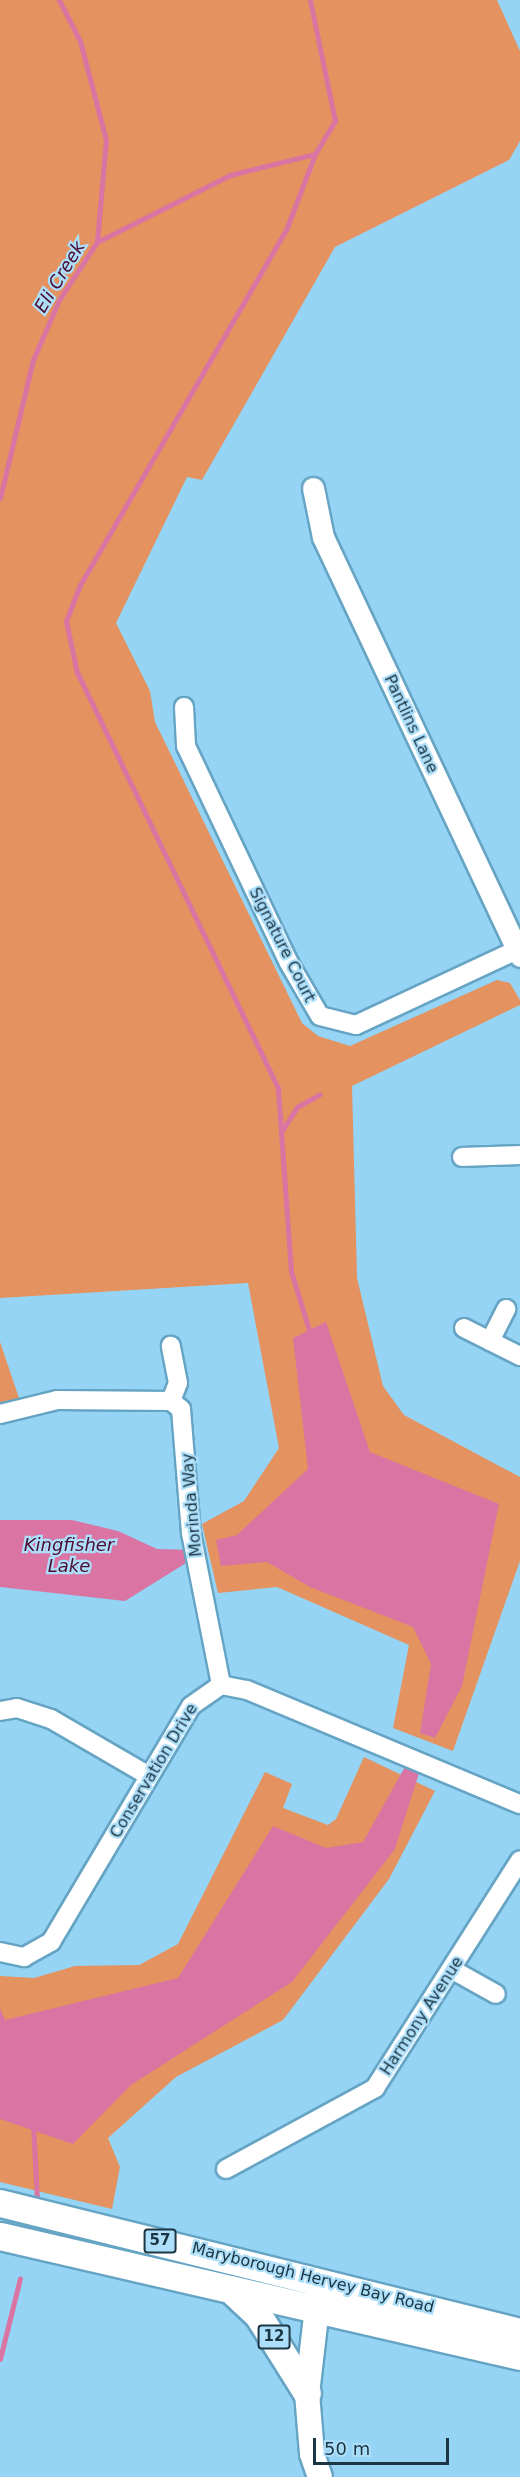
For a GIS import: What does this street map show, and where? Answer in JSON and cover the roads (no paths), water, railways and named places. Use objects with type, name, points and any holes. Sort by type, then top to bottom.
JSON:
[{"type":"main road","name":"Maryborough Hervey Bay Road","points":[[0,2203],[321,2279],[520,2332]]},
{"type":"main road","name":"Maryborough Hervey Bay Road","points":[[0,2236],[520,2356]]},
{"type":"main road","name":"12","points":[[320,2477],[312,2454],[307,2393],[315,2307],[321,2279]]},
{"type":"main road","name":"12","points":[[230,2289],[258,2315],[307,2393]]},
{"type":"street","name":"Pantlins Lane","points":[[313,488],[323,537],[519,953]]},
{"type":"street","name":"Signature Court","points":[[184,707],[186,746],[289,963],[320,1016],[356,1025],[519,953]]},
{"type":"street","points":[[462,1157],[520,1155]]},
{"type":"street","points":[[490,1341],[506,1309]]},
{"type":"street","points":[[464,1328],[520,1356]]},
{"type":"street","points":[[0,1414],[57,1400],[171,1401],[178,1383],[171,1346]]},
{"type":"street","name":"Morinda Way","points":[[171,1401],[185,1418],[191,1533],[221,1685]]},
{"type":"street","points":[[221,1685],[247,1690],[520,1804]]},
{"type":"street","name":"Conservation Drive","points":[[0,1952],[24,1957],[51,1942],[191,1706],[221,1685]]},
{"type":"street","points":[[0,1711],[17,1708],[51,1719],[149,1776]]},
{"type":"street","name":"Harmony Avenue","points":[[226,2169],[375,2088],[453,1970],[520,1860]]},
{"type":"street","points":[[453,1970],[496,1994]]},
{"type":"water","points":[[326,1322],[370,1452],[499,1504],[462,1686],[435,1738],[420,1733],[431,1664],[413,1627],[310,1587],[267,1562],[221,1566],[216,1540],[237,1535],[308,1469],[293,1338]]},
{"type":"water","name":"Kingfisher Lake","points":[[0,1520],[72,1520],[118,1531],[157,1549],[192,1550],[194,1558],[125,1601],[0,1587]]},
{"type":"water","points":[[406,1765],[420,1770],[395,1849],[292,1982],[131,2085],[73,2144],[0,2119],[0,2008],[5,2020],[178,1978],[273,1826],[326,1848],[363,1842]]},
{"type":"waterway","name":"Eli Creek","points":[[0,498],[33,360],[59,300],[97,242],[106,140],[80,41],[59,0]]},
{"type":"waterway","points":[[97,242],[230,175],[315,154],[335,121],[310,0]]},
{"type":"waterway","points":[[309,1330],[291,1271],[278,1088],[77,673],[66,621],[80,585],[286,230],[315,154]]},
{"type":"waterway","points":[[281,1132],[297,1107],[320,1094]]},
{"type":"waterway","name":"Eli Creek","points":[[33,2124],[37,2200]]},
{"type":"waterway","name":"Eli Creek","points":[[0,2359],[20,2278]]}]
